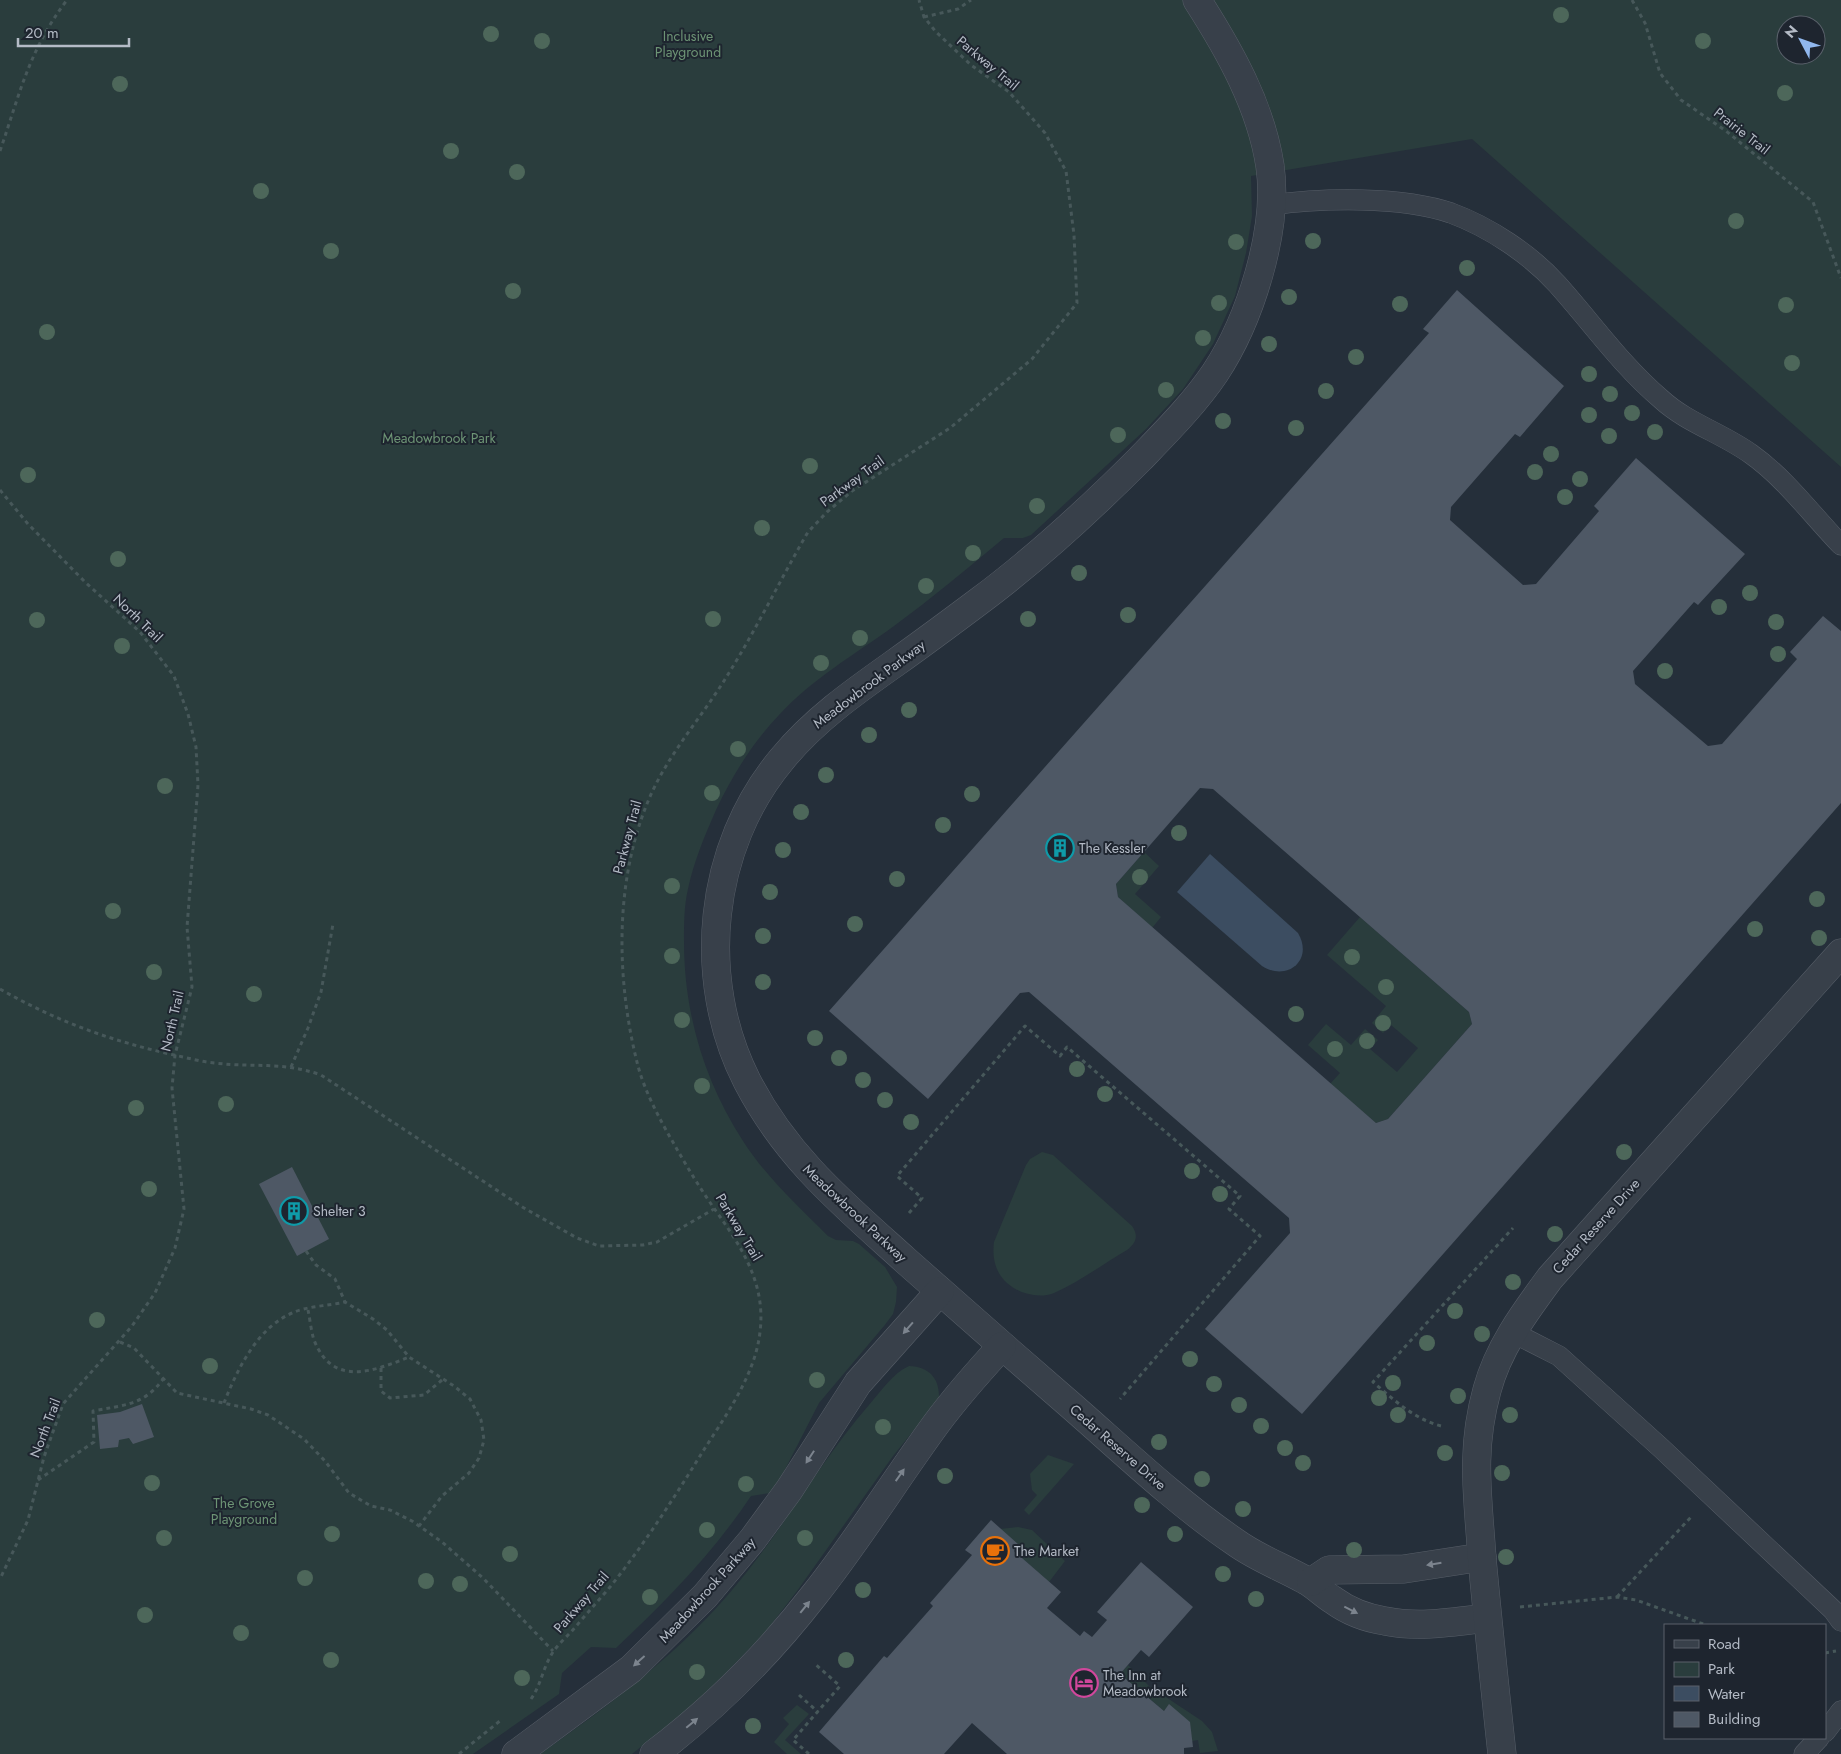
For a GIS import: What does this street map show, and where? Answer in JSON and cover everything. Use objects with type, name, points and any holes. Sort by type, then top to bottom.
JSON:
[{"type":"street","name":"Meadowbrook Parkway","points":[[516,1754],[631,1669],[705,1596],[753,1539],[788,1490],[858,1383],[940,1291],[830,1192],[799,1160],[746,1079],[733,1045],[720,998],[716,963],[717,924],[722,878],[744,817],[779,762],[805,733],[838,704],[1021,570],[1091,508],[1193,402],[1217,371],[1242,322],[1256,280],[1267,235],[1271,205],[1270,167],[1261,133],[1244,84],[1217,31],[1197,0]]},
{"type":"street","name":"Cedar Reserve Drive","points":[[940,1291],[1189,1507],[1231,1539],[1275,1566],[1311,1582],[1330,1598],[1355,1613],[1387,1622],[1437,1625],[1487,1618],[1475,1470],[1477,1434],[1487,1388],[1512,1332],[1550,1278],[1841,953]]},
{"type":"street","points":[[654,1754],[733,1688],[779,1639],[816,1593],[937,1423],[964,1388],[1002,1346]]},
{"type":"street","points":[[1311,1582],[1329,1570],[1404,1569],[1482,1557]]},
{"type":"street","points":[[1487,1618],[1502,1754]]},
{"type":"lane","points":[[1271,205],[1311,200],[1423,206],[1451,213],[1496,236],[1522,254],[1556,283],[1589,324],[1642,383],[1685,416],[1751,454],[1769,469],[1841,545]]},
{"type":"lane","points":[[1512,1332],[1559,1356],[1833,1610],[1841,1621]]},
{"type":"lane","points":[[1826,1731],[1841,1711]]},
{"type":"lane","points":[[1804,1754],[1818,1739]]},
{"type":"path","points":[[0,151],[33,53],[48,25],[67,0]]},
{"type":"path","points":[[919,0],[924,17],[958,9],[971,0]]},
{"type":"path","name":"Prairie Trail","points":[[1632,0],[1645,23],[1660,73],[1681,100],[1726,131],[1813,202],[1841,278]]},
{"type":"path","name":"Parkway Trail","points":[[529,1702],[538,1690],[553,1651],[592,1609],[644,1540],[720,1424],[754,1358],[760,1325],[756,1280],[743,1249],[714,1209],[669,1136],[650,1097],[639,1068],[628,1005],[623,960],[627,874],[649,799],[666,766],[726,678],[808,532],[827,512],[852,491],[950,428],[1032,359],[1076,303],[1074,235],[1066,171],[1045,133],[1009,92],[971,65],[936,32],[924,17]]},
{"type":"path","name":"North Trail","points":[[0,490],[60,556],[156,650],[174,676],[188,714],[196,747],[198,785],[187,927],[192,987],[175,1055],[172,1088],[184,1209],[175,1248],[155,1293],[120,1342],[63,1404],[38,1480],[28,1520],[0,1579]]},
{"type":"path","points":[[291,1066],[321,992],[333,924]]},
{"type":"path","points":[[0,989],[33,1007],[98,1035],[126,1044],[214,1063],[291,1066],[321,1075],[524,1208],[577,1238],[599,1246],[644,1245],[657,1242],[714,1209]]},
{"type":"path","points":[[909,1213],[922,1198],[897,1176],[1026,1026],[1060,1056],[1067,1047],[1240,1196],[1228,1209],[1260,1236],[1120,1399]]},
{"type":"path","points":[[1441,1426],[1428,1422],[1399,1405],[1373,1382],[1513,1228]]},
{"type":"path","points":[[306,1251],[316,1265],[335,1279],[345,1302],[387,1330],[409,1357],[454,1386],[470,1399],[481,1420],[484,1440],[479,1458],[469,1473],[442,1496],[419,1526]]},
{"type":"path","points":[[224,1403],[232,1384],[266,1330],[293,1312],[345,1302]]},
{"type":"path","points":[[308,1310],[314,1340],[328,1360],[335,1366],[358,1373],[381,1368],[409,1357]]},
{"type":"path","points":[[120,1342],[134,1348],[176,1393],[268,1415],[285,1426],[313,1447],[349,1494],[371,1506],[390,1510],[419,1526],[442,1542],[483,1578],[553,1651]]},
{"type":"path","points":[[381,1368],[381,1391],[390,1398],[424,1395],[442,1380]]},
{"type":"path","points":[[38,1480],[94,1442],[93,1410],[137,1402],[156,1390],[163,1379]]},
{"type":"path","points":[[1617,1597],[1695,1513]]},
{"type":"path","points":[[1513,1609],[1617,1597],[1636,1600],[1703,1624]]},
{"type":"path","points":[[1826,1653],[1838,1650]]},
{"type":"path","points":[[809,1754],[793,1740],[840,1686],[815,1664]]},
{"type":"path","points":[[799,1695],[818,1712]]},
{"type":"path","points":[[459,1754],[505,1718]]},
{"type":"green space","name":"Meadowbrook Park","points":[[0,0],[1841,0],[1841,467],[1472,139],[1251,176],[1252,216],[1246,253],[1235,296],[1213,344],[1183,389],[1146,429],[1031,535],[1023,538],[1004,538],[894,626],[805,690],[769,725],[736,772],[716,810],[690,879],[685,908],[684,941],[685,968],[692,1020],[707,1070],[717,1095],[743,1141],[783,1191],[828,1236],[836,1240],[853,1241],[859,1244],[885,1267],[897,1287],[893,1314],[819,1403],[777,1485],[770,1493],[751,1496],[705,1557],[671,1594],[616,1648],[591,1647],[562,1673],[559,1694],[473,1754],[0,1754]]},
{"type":"green space","points":[[1144,852],[1159,866],[1135,894],[1161,917],[1152,928],[1118,897],[1116,884]]},
{"type":"green space","points":[[1360,917],[1469,1012],[1472,1024],[1388,1119],[1376,1123],[1330,1084],[1340,1073],[1308,1045],[1326,1024],[1351,1045],[1365,1029],[1378,1040],[1370,1049],[1397,1072],[1418,1048],[1391,1025],[1383,1033],[1372,1023],[1386,1006],[1327,955]]},
{"type":"green space","points":[[1042,1152],[1053,1155],[1132,1226],[1136,1239],[1127,1250],[1082,1278],[1063,1289],[1042,1296],[1023,1293],[1007,1283],[997,1269],[993,1248],[1026,1165],[1030,1159]]},
{"type":"green space","points":[[909,1366],[923,1369],[932,1375],[938,1386],[939,1399],[893,1456],[767,1630],[686,1711],[632,1754],[540,1754],[638,1681],[706,1619],[746,1573],[850,1428],[897,1373]]},
{"type":"green space","points":[[1048,1455],[1074,1464],[1029,1515],[1024,1510],[1037,1495],[1032,1490],[1030,1474]]},
{"type":"green space","points":[[1018,1527],[1032,1530],[1065,1561],[1049,1582],[1014,1551],[1019,1545],[1000,1529]]},
{"type":"green space","points":[[1128,1665],[1149,1686],[1202,1721],[1212,1732],[1218,1751],[1200,1753],[1198,1740],[1192,1741],[1169,1705],[1164,1711],[1120,1674]]},
{"type":"green space","points":[[797,1705],[809,1714],[785,1740],[801,1754],[787,1754],[774,1742],[789,1724],[783,1718]]},
{"type":"water","points":[[1210,854],[1298,933],[1303,952],[1295,966],[1289,970],[1280,971],[1262,966],[1177,892]]},
{"type":"building","name":"The Kessler","points":[[1457,290],[1564,386],[1520,437],[1515,434],[1451,507],[1450,520],[1523,585],[1536,584],[1599,511],[1594,506],[1636,458],[1745,554],[1698,605],[1694,602],[1633,671],[1635,684],[1708,746],[1722,744],[1797,659],[1790,652],[1823,616],[1841,631],[1841,803],[1302,1414],[1205,1329],[1290,1233],[1289,1218],[1029,992],[1020,993],[928,1099],[829,1011],[1429,333],[1423,329]],"holes":[[[1200,788],[1213,789],[1469,1012],[1472,1024],[1388,1119],[1376,1123],[1118,897],[1116,884]]]},
{"type":"building","name":"Shelter 3","points":[[292,1167],[329,1239],[297,1256],[259,1184]]},
{"type":"building","points":[[142,1404],[154,1437],[133,1444],[129,1438],[119,1440],[118,1447],[100,1449],[97,1415],[120,1412]]},
{"type":"building","points":[[991,1520],[1019,1545],[1014,1551],[1061,1592],[1047,1608],[1080,1636],[1084,1631],[1092,1637],[1107,1620],[1097,1612],[1141,1562],[1193,1607],[1149,1657],[1141,1650],[1120,1674],[1164,1711],[1169,1704],[1190,1722],[1193,1747],[1184,1748],[1184,1754],[1007,1754],[972,1723],[944,1754],[844,1754],[819,1732],[884,1656],[887,1658],[933,1606],[930,1603],[972,1555],[965,1550]]},
{"type":"place","name":"The Kessler","points":[[1060,848]]},
{"type":"place","name":"Shelter 3","points":[[294,1211]]},
{"type":"place","name":"The Market","points":[[995,1551]]},
{"type":"place","name":"The Inn at Meadowbrook","points":[[1084,1683]]},
{"type":"park label","name":"Inclusive Playground","points":[[688,44]]},
{"type":"park label","name":"The Grove Playground","points":[[244,1512]]}]
